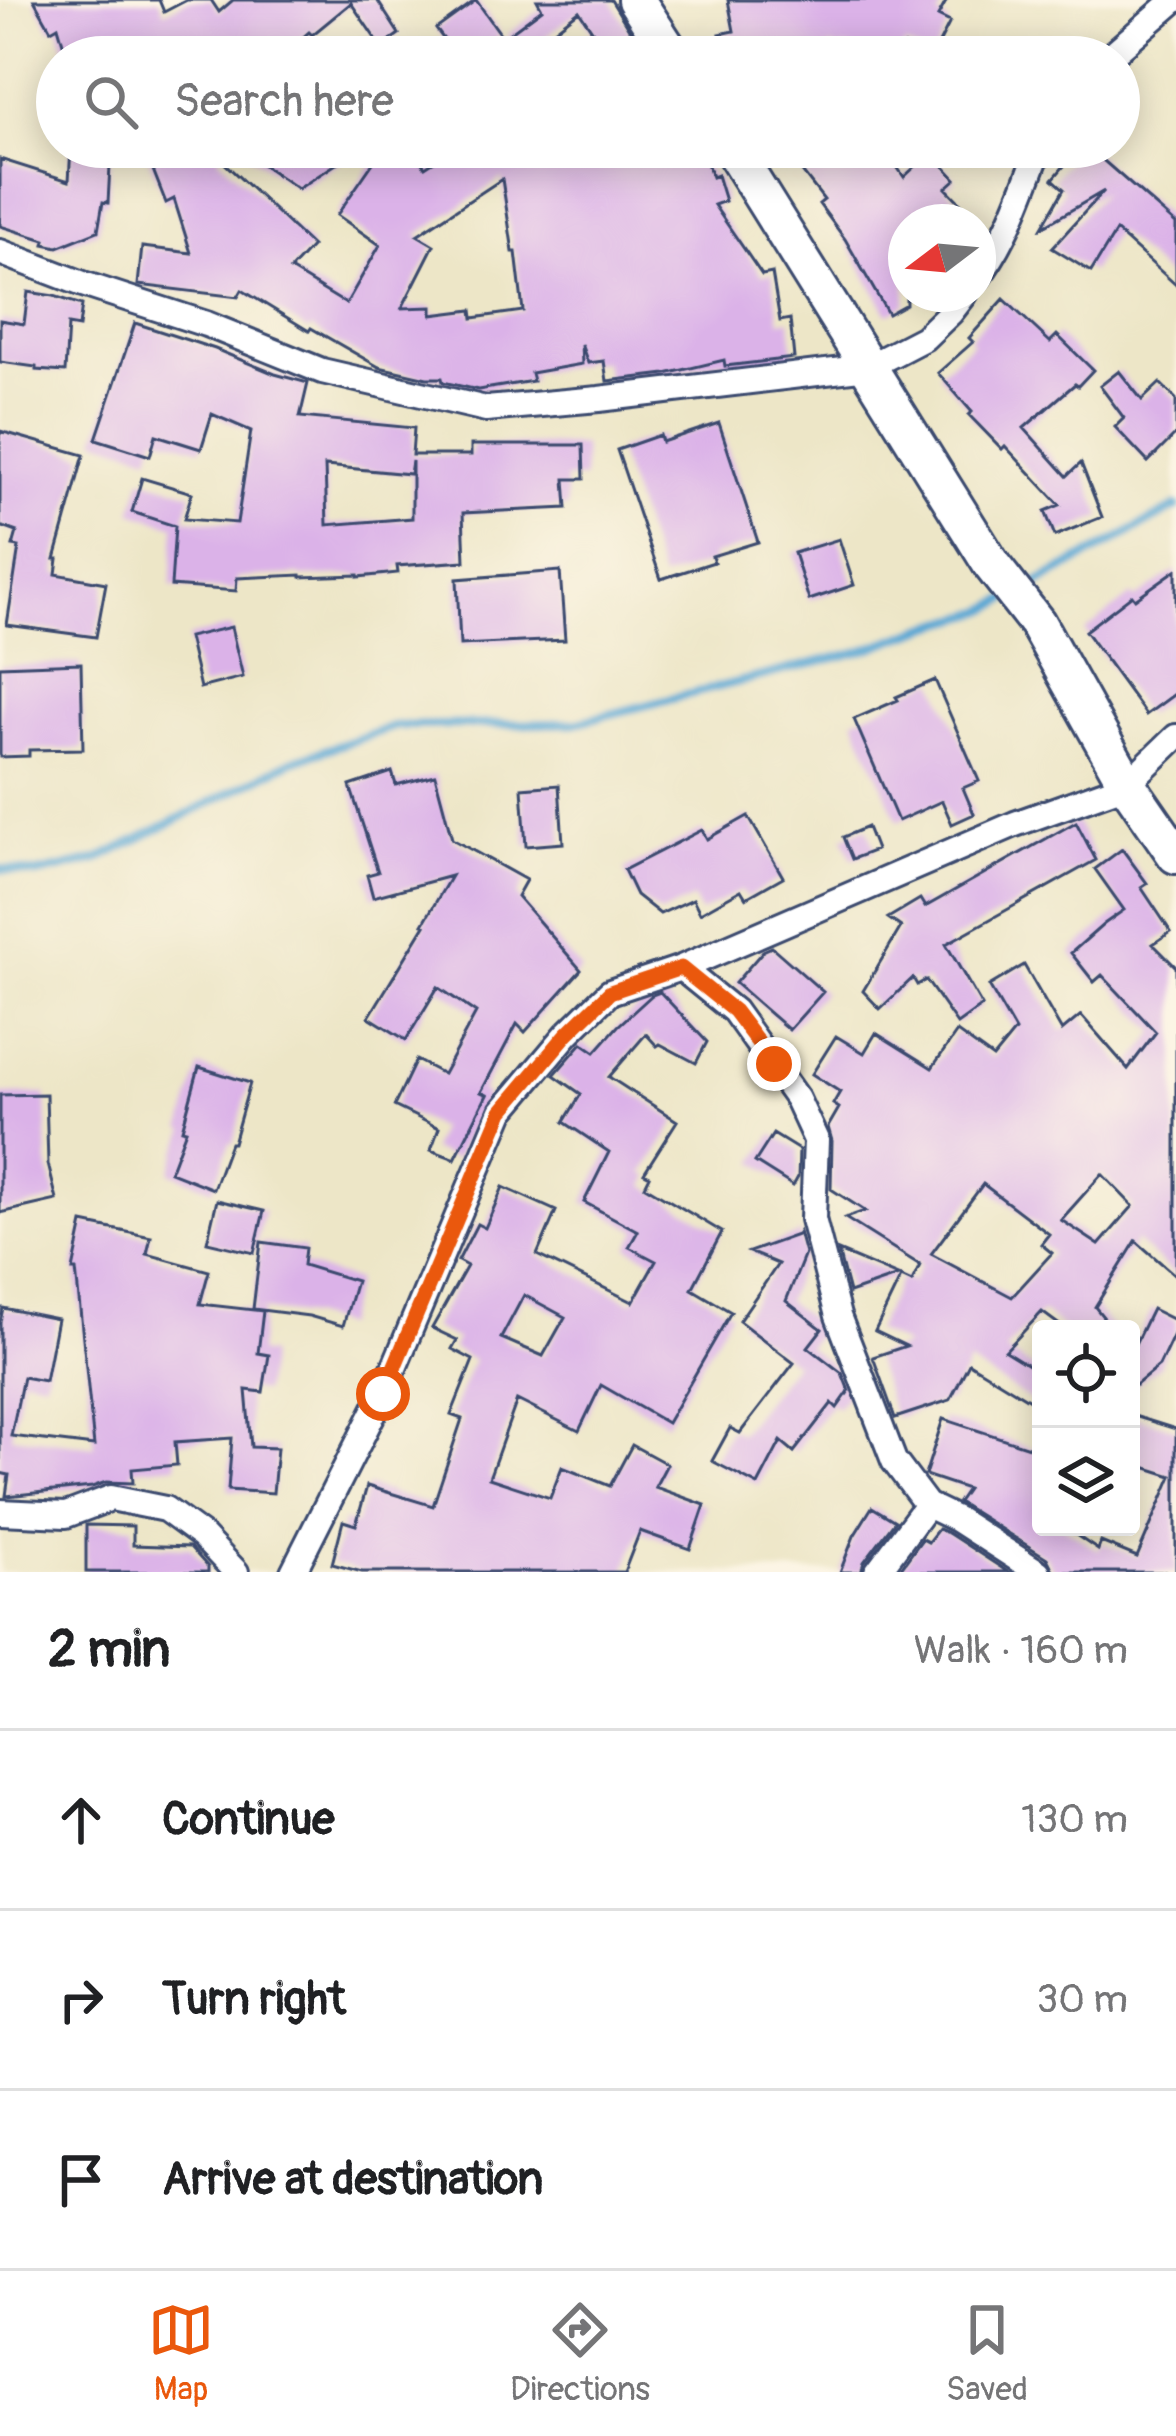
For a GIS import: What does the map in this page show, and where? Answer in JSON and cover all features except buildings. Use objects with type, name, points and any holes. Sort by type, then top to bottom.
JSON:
[{"type":"main road","points":[[636,0],[659,36]]},
{"type":"main road","points":[[744,168],[991,564],[1037,623],[1127,784],[1176,855]]},
{"type":"street","points":[[1133,36],[1175,0]]},
{"type":"street","points":[[996,249],[1032,168]]},
{"type":"street","points":[[0,252],[206,324],[322,371],[485,409],[868,367],[924,338],[951,312]]},
{"type":"street","points":[[293,1572],[383,1394],[502,1111],[567,1034],[610,992],[681,968],[1015,824],[1127,784],[1176,737]]},
{"type":"street","points":[[681,968],[734,1011],[807,1119],[816,1140],[813,1219],[838,1316],[894,1461],[927,1505],[1038,1572]]},
{"type":"street","points":[[0,1511],[66,1515],[111,1498],[165,1509],[202,1536],[236,1572]]},
{"type":"street","points":[[877,1572],[927,1505]]},
{"type":"waterway","points":[[1022,592],[1176,507]]},
{"type":"waterway","points":[[0,869],[36,874],[97,860],[292,761],[396,726],[575,723],[862,651],[985,611],[1007,599]]},
{"type":"route","points":[[383,1394],[502,1111],[567,1034],[610,992],[681,968],[734,1011],[774,1064]]}]
